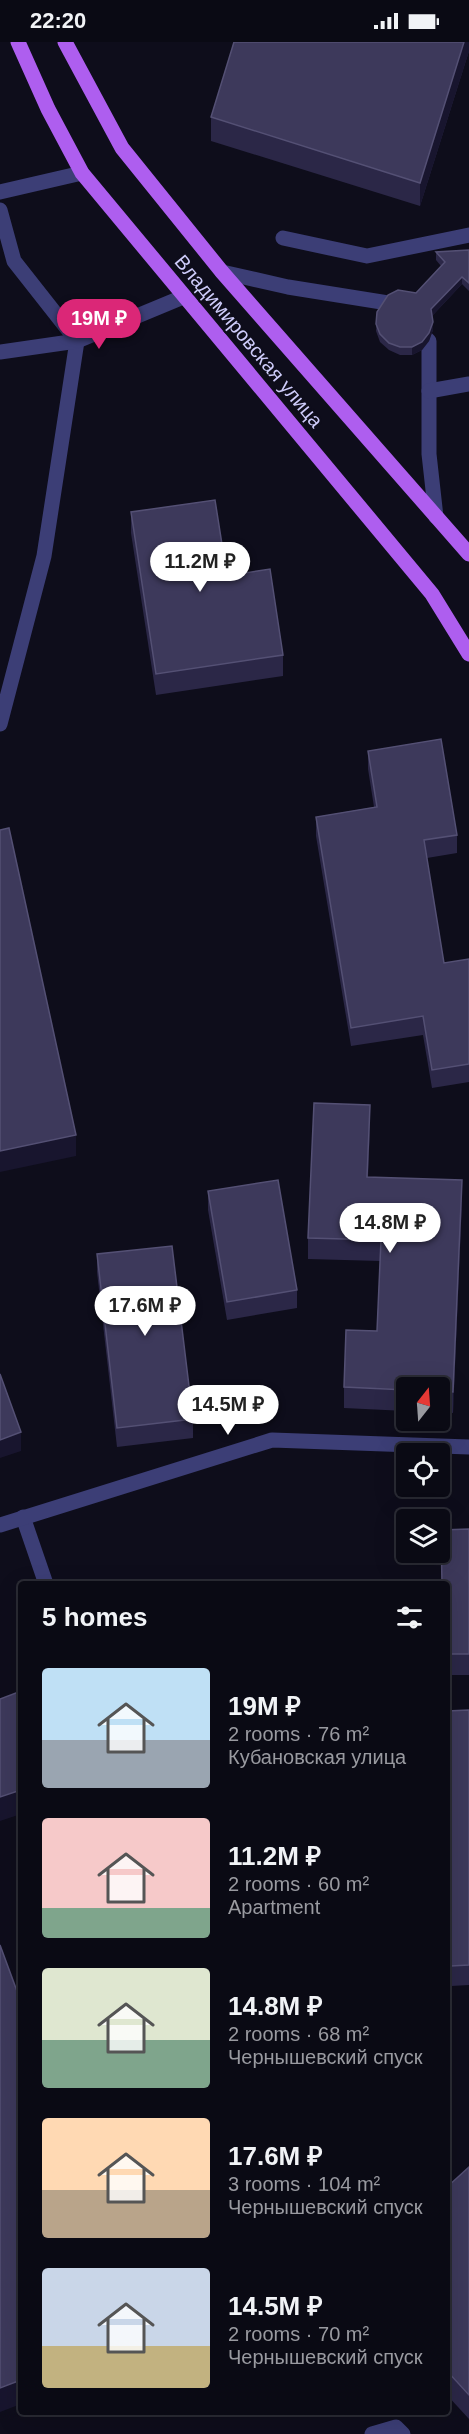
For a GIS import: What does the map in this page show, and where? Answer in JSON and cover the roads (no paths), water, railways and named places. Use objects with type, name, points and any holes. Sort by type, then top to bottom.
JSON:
[{"type":"main road","name":"Владимировская улица","points":[[18,42],[48,110],[82,173],[432,594],[469,654]]},
{"type":"main road","name":"Владимировская улица","points":[[65,42],[122,148],[222,272],[469,554]]},
{"type":"street","points":[[0,192],[82,173]]},
{"type":"street","points":[[0,210],[14,261],[77,341],[44,556],[0,724]]},
{"type":"street","points":[[283,238],[367,256],[469,235]]},
{"type":"street","points":[[222,272],[288,287],[388,303],[429,341],[429,454],[436,517]]},
{"type":"street","points":[[0,352],[77,341],[183,297]]},
{"type":"street","points":[[429,391],[469,384]]},
{"type":"street","points":[[0,1525],[272,1440],[469,1447]]},
{"type":"street","points":[[23,1517],[45,1581]]},
{"type":"street","points":[[372,2434],[389,2427],[396,2427],[403,2434]]}]
